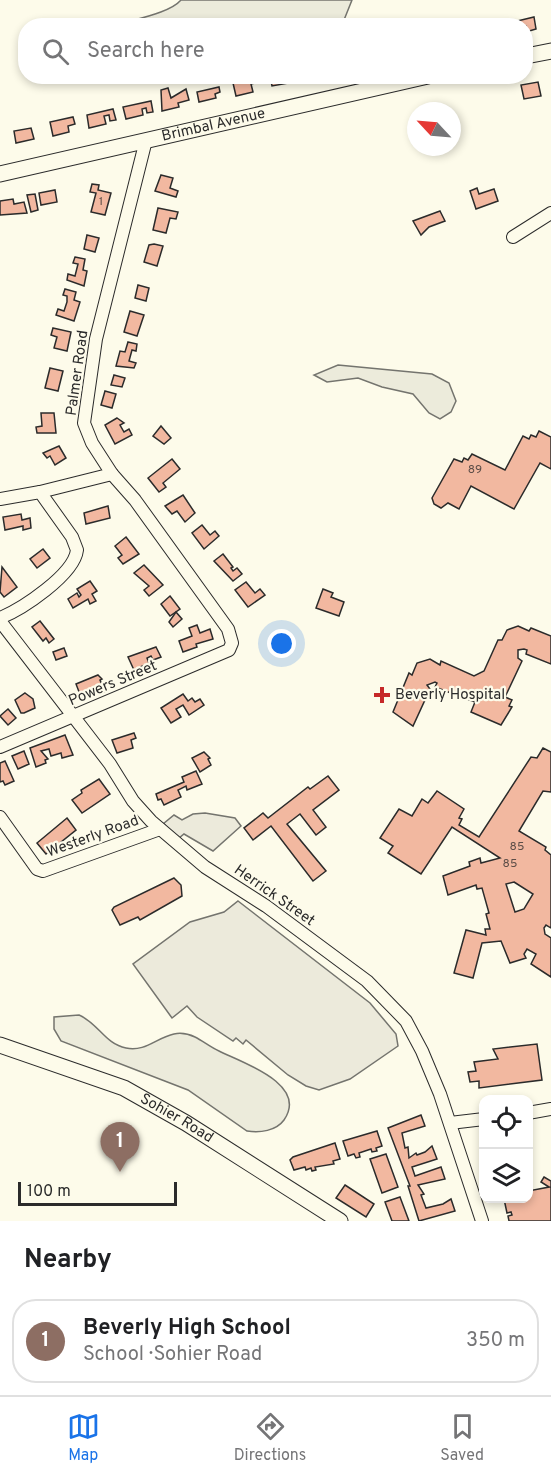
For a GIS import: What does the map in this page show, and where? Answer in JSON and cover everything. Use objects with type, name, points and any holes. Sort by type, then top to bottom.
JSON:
[{"type":"main road","points":[[533,54],[551,51]]},
{"type":"main road","name":"Brimbal Avenue","points":[[0,174],[393,84]]},
{"type":"main road","name":"Sohier Road","points":[[0,1045],[124,1088],[186,1123],[340,1221]]},
{"type":"street","name":"Palmer Road","points":[[146,140],[96,339],[84,423],[92,443],[112,474],[135,500],[195,580],[228,629],[232,643]]},
{"type":"street","points":[[513,237],[551,213]]},
{"type":"street","points":[[0,499],[40,492],[112,474]]},
{"type":"street","points":[[0,620],[49,585],[69,568],[76,557],[76,544],[40,492]]},
{"type":"street","name":"Herrick Street","points":[[0,620],[110,764],[133,801],[160,829],[205,867],[266,906],[367,981],[390,1002],[406,1021],[422,1051],[450,1123],[482,1221]]},
{"type":"street","name":"Powers Street","points":[[0,747],[229,651],[232,643]]},
{"type":"street","name":"Westerly Road","points":[[0,817],[37,868],[50,869],[160,829]]},
{"type":"street","points":[[533,1112],[551,1109]]},
{"type":"street","points":[[450,1123],[479,1119]]},
{"type":"shaded area","points":[[181,0],[352,0],[345,18],[141,18],[176,5]]},
{"type":"shaded area","points":[[338,365],[432,374],[449,383],[456,401],[451,412],[440,419],[429,413],[413,394],[382,387],[358,378],[327,382],[314,375]]},
{"type":"shaded area","points":[[205,813],[235,818],[241,826],[213,851],[184,834],[179,838],[163,824],[174,815],[182,820],[193,814]]},
{"type":"shaded area","points":[[238,901],[370,1003],[396,1034],[398,1046],[350,1079],[319,1090],[306,1086],[288,1075],[246,1040],[243,1044],[236,1038],[233,1041],[197,1017],[187,1006],[172,1018],[133,964],[190,922],[224,912]]},
{"type":"shaded area","points":[[79,1015],[119,1046],[135,1049],[167,1036],[185,1034],[256,1068],[280,1085],[287,1096],[289,1107],[284,1120],[277,1127],[267,1130],[247,1131],[188,1090],[61,1041],[54,1029],[54,1017]]},
{"type":"building","points":[[534,17],[536,29],[533,30],[533,18],[530,18]]},
{"type":"building","points":[[538,82],[541,96],[524,99],[521,85]]},
{"type":"building","points":[[233,84],[251,84],[253,92],[236,96]]},
{"type":"building","points":[[219,87],[220,92],[215,94],[216,98],[199,102],[197,92]]},
{"type":"building","points":[[168,88],[171,98],[186,89],[189,100],[178,103],[179,107],[162,111],[161,90]]},
{"type":"building","points":[[151,101],[153,112],[147,113],[146,108],[142,109],[143,115],[126,119],[123,107]]},
{"type":"building","points":[[113,109],[116,120],[110,121],[109,115],[104,116],[106,124],[89,128],[87,115]]},
{"type":"building","points":[[73,117],[75,124],[68,126],[69,132],[53,136],[50,122]]},
{"type":"building","points":[[31,128],[34,139],[16,143],[14,131]]},
{"type":"building","points":[[161,175],[173,178],[170,188],[178,191],[176,197],[155,191]]},
{"type":"building","points":[[92,184],[99,185],[98,190],[111,193],[105,215],[91,212],[96,193],[90,192]]},
{"type":"building","points":[[477,188],[479,194],[494,189],[498,201],[476,209],[470,191]]},
{"type":"building","points":[[55,190],[57,202],[41,205],[39,193]]},
{"type":"building","points":[[35,194],[38,210],[31,212],[27,195]]},
{"type":"building","points":[[13,199],[14,204],[24,202],[27,213],[0,215],[0,201]]},
{"type":"building","points":[[158,208],[178,212],[176,219],[170,218],[166,233],[153,230]]},
{"type":"building","points":[[440,211],[445,221],[429,227],[421,235],[413,221]]},
{"type":"building","points":[[87,235],[99,238],[95,252],[84,249]]},
{"type":"building","points":[[149,245],[163,246],[157,266],[144,262]]},
{"type":"building","points":[[75,257],[85,259],[83,270],[87,271],[84,286],[67,280],[68,274],[75,276],[78,264],[73,263]]},
{"type":"building","points":[[138,285],[149,288],[146,301],[135,298]]},
{"type":"building","points":[[65,289],[76,292],[74,300],[80,302],[74,321],[56,315],[58,309],[64,311],[67,302],[67,296],[63,295]]},
{"type":"building","points":[[130,311],[144,315],[137,336],[124,332]]},
{"type":"building","points":[[53,328],[71,332],[67,351],[54,348],[57,337],[51,335]]},
{"type":"building","points":[[128,342],[137,344],[136,351],[132,350],[129,361],[136,363],[134,368],[116,366],[120,351],[125,352]]},
{"type":"building","points":[[50,368],[63,371],[58,391],[45,388]]},
{"type":"building","points":[[114,375],[125,378],[122,387],[111,385]]},
{"type":"building","points":[[105,391],[116,394],[112,408],[101,405]]},
{"type":"building","points":[[41,413],[54,413],[56,433],[37,433],[36,427],[42,426]]},
{"type":"building","points":[[117,418],[124,423],[120,425],[124,432],[129,429],[132,435],[115,444],[105,425]]},
{"type":"building","points":[[161,426],[171,438],[164,444],[153,436]]},
{"type":"building","points":[[539,431],[551,437],[551,469],[540,463],[514,509],[471,486],[459,509],[448,503],[441,508],[434,504],[432,498],[454,459],[462,462],[464,458],[468,460],[472,454],[505,470],[523,436],[529,439],[531,435],[536,437]]},
{"type":"building","points":[[59,446],[66,458],[55,465],[50,456],[47,458],[43,453]]},
{"type":"building","points":[[172,459],[180,469],[163,483],[166,487],[159,492],[148,478]]},
{"type":"building","points":[[183,495],[195,513],[185,522],[177,511],[172,514],[165,506]]},
{"type":"building","points":[[108,506],[110,518],[86,524],[84,513]]},
{"type":"building","points":[[21,514],[22,520],[30,518],[31,528],[23,530],[23,526],[5,530],[3,517]]},
{"type":"building","points":[[202,525],[210,535],[215,531],[219,536],[204,549],[192,533]]},
{"type":"building","points":[[126,537],[139,554],[123,564],[118,558],[122,555],[115,546]]},
{"type":"building","points":[[43,549],[50,558],[37,568],[30,559]]},
{"type":"building","points":[[223,554],[233,567],[231,568],[233,571],[237,568],[242,574],[233,581],[214,561]]},
{"type":"building","points":[[144,565],[163,585],[149,596],[144,590],[149,586],[134,573]]},
{"type":"building","points":[[2,567],[17,587],[4,597],[0,592]]},
{"type":"building","points":[[90,581],[97,591],[92,594],[96,601],[90,604],[88,599],[73,608],[68,599],[77,593],[79,597],[81,595],[77,589]]},
{"type":"building","points":[[246,582],[255,593],[260,589],[265,595],[248,607],[235,590]]},
{"type":"building","points":[[323,589],[333,593],[331,597],[344,602],[339,616],[316,608]]},
{"type":"building","points":[[170,596],[180,609],[170,616],[161,604]]},
{"type":"building","points":[[176,612],[182,619],[173,627],[169,622]]},
{"type":"building","points":[[40,621],[54,639],[49,643],[46,638],[43,641],[32,627]]},
{"type":"building","points":[[197,625],[200,633],[210,629],[213,639],[196,644],[197,647],[183,652],[179,641],[192,636],[189,628]]},
{"type":"building","points":[[518,626],[529,631],[531,628],[551,636],[551,664],[526,654],[527,650],[518,650],[518,658],[522,661],[505,697],[512,700],[509,706],[512,707],[501,725],[471,712],[475,702],[435,687],[437,683],[435,682],[427,685],[430,689],[413,726],[393,712],[409,673],[412,675],[417,663],[430,659],[440,665],[441,661],[474,676],[484,671],[498,640],[502,640],[507,630]]},
{"type":"building","points":[[156,647],[161,657],[153,660],[151,656],[147,658],[149,663],[134,670],[128,657]]},
{"type":"building","points":[[64,648],[67,656],[56,660],[53,652]]},
{"type":"building","points":[[98,675],[102,679],[100,680],[105,692],[81,697],[76,684]]},
{"type":"building","points":[[25,693],[33,699],[35,708],[21,713],[15,700]]},
{"type":"building","points":[[183,694],[188,701],[192,698],[195,702],[200,699],[204,705],[189,715],[183,705],[176,709],[181,717],[171,723],[161,708]]},
{"type":"building","points":[[8,709],[16,718],[8,725],[0,716]]},
{"type":"building","points":[[134,733],[136,738],[131,740],[133,748],[117,753],[112,740]]},
{"type":"building","points":[[65,735],[73,755],[62,758],[61,753],[51,756],[49,749],[41,751],[48,759],[45,760],[46,763],[36,767],[30,748]]},
{"type":"building","points":[[543,748],[551,752],[551,792],[543,791],[519,831],[546,847],[545,850],[551,855],[551,928],[546,925],[544,928],[545,934],[551,938],[551,977],[531,964],[536,954],[527,949],[524,954],[526,958],[510,963],[501,941],[482,943],[473,978],[454,973],[466,930],[486,935],[485,929],[490,929],[486,914],[489,913],[482,888],[477,889],[476,885],[448,895],[443,876],[470,866],[469,862],[480,858],[481,863],[500,858],[452,827],[421,874],[388,853],[393,846],[380,838],[399,809],[412,816],[422,799],[428,803],[437,791],[464,809],[459,818],[462,819],[459,825],[479,837],[531,757],[537,758]],"holes":[[[514,882],[533,894],[524,909],[515,912],[506,884]]]},
{"type":"building","points":[[24,751],[29,764],[18,769],[12,756]]},
{"type":"building","points":[[204,752],[210,758],[208,759],[211,765],[200,772],[192,758]]},
{"type":"building","points":[[5,761],[14,781],[5,785],[3,781],[0,782],[0,763]]},
{"type":"building","points":[[196,771],[202,784],[187,790],[186,786],[178,790],[181,797],[164,805],[161,799],[158,800],[156,794],[184,782],[182,777]]},
{"type":"building","points":[[328,776],[339,790],[313,810],[326,827],[316,835],[300,814],[287,824],[326,871],[313,881],[271,826],[253,840],[244,828],[263,813],[268,818],[308,787],[310,789]]},
{"type":"building","points":[[99,779],[110,794],[82,813],[72,800],[82,793],[81,790]]},
{"type":"building","points":[[67,818],[76,830],[46,854],[37,843]]},
{"type":"building","points":[[174,878],[181,885],[182,896],[140,920],[138,917],[120,925],[112,910],[114,907]]},
{"type":"building","points":[[537,1044],[542,1080],[479,1088],[479,1081],[470,1082],[468,1072],[476,1071],[474,1062],[498,1059],[493,1049]]},
{"type":"building","points":[[421,1115],[425,1126],[402,1133],[405,1148],[408,1147],[409,1158],[416,1153],[417,1155],[425,1152],[432,1146],[437,1159],[412,1167],[415,1176],[441,1167],[445,1179],[418,1185],[424,1194],[421,1195],[426,1208],[443,1204],[451,1199],[455,1211],[419,1221],[408,1186],[410,1186],[388,1128]]},
{"type":"building","points":[[377,1131],[382,1146],[376,1148],[377,1151],[372,1152],[371,1149],[359,1153],[360,1157],[356,1158],[354,1154],[348,1156],[343,1141]]},
{"type":"building","points":[[335,1143],[340,1159],[333,1161],[334,1164],[315,1167],[316,1170],[312,1171],[311,1168],[306,1170],[305,1167],[294,1170],[290,1160],[293,1157]]},
{"type":"building","points":[[386,1154],[398,1187],[382,1193],[370,1159]]},
{"type":"building","points":[[544,1177],[551,1181],[551,1221],[509,1221],[508,1216],[512,1215],[511,1212],[507,1213],[505,1203],[533,1203],[533,1190],[549,1187],[541,1182]]},
{"type":"building","points":[[345,1185],[374,1204],[366,1217],[336,1198]]},
{"type":"building","points":[[400,1197],[409,1221],[392,1221],[385,1202]]},
{"type":"place","name":"Beverly Hospital","points":[[382,695]]},
{"type":"place","name":"Beverly High School","points":[[120,1172]]}]
